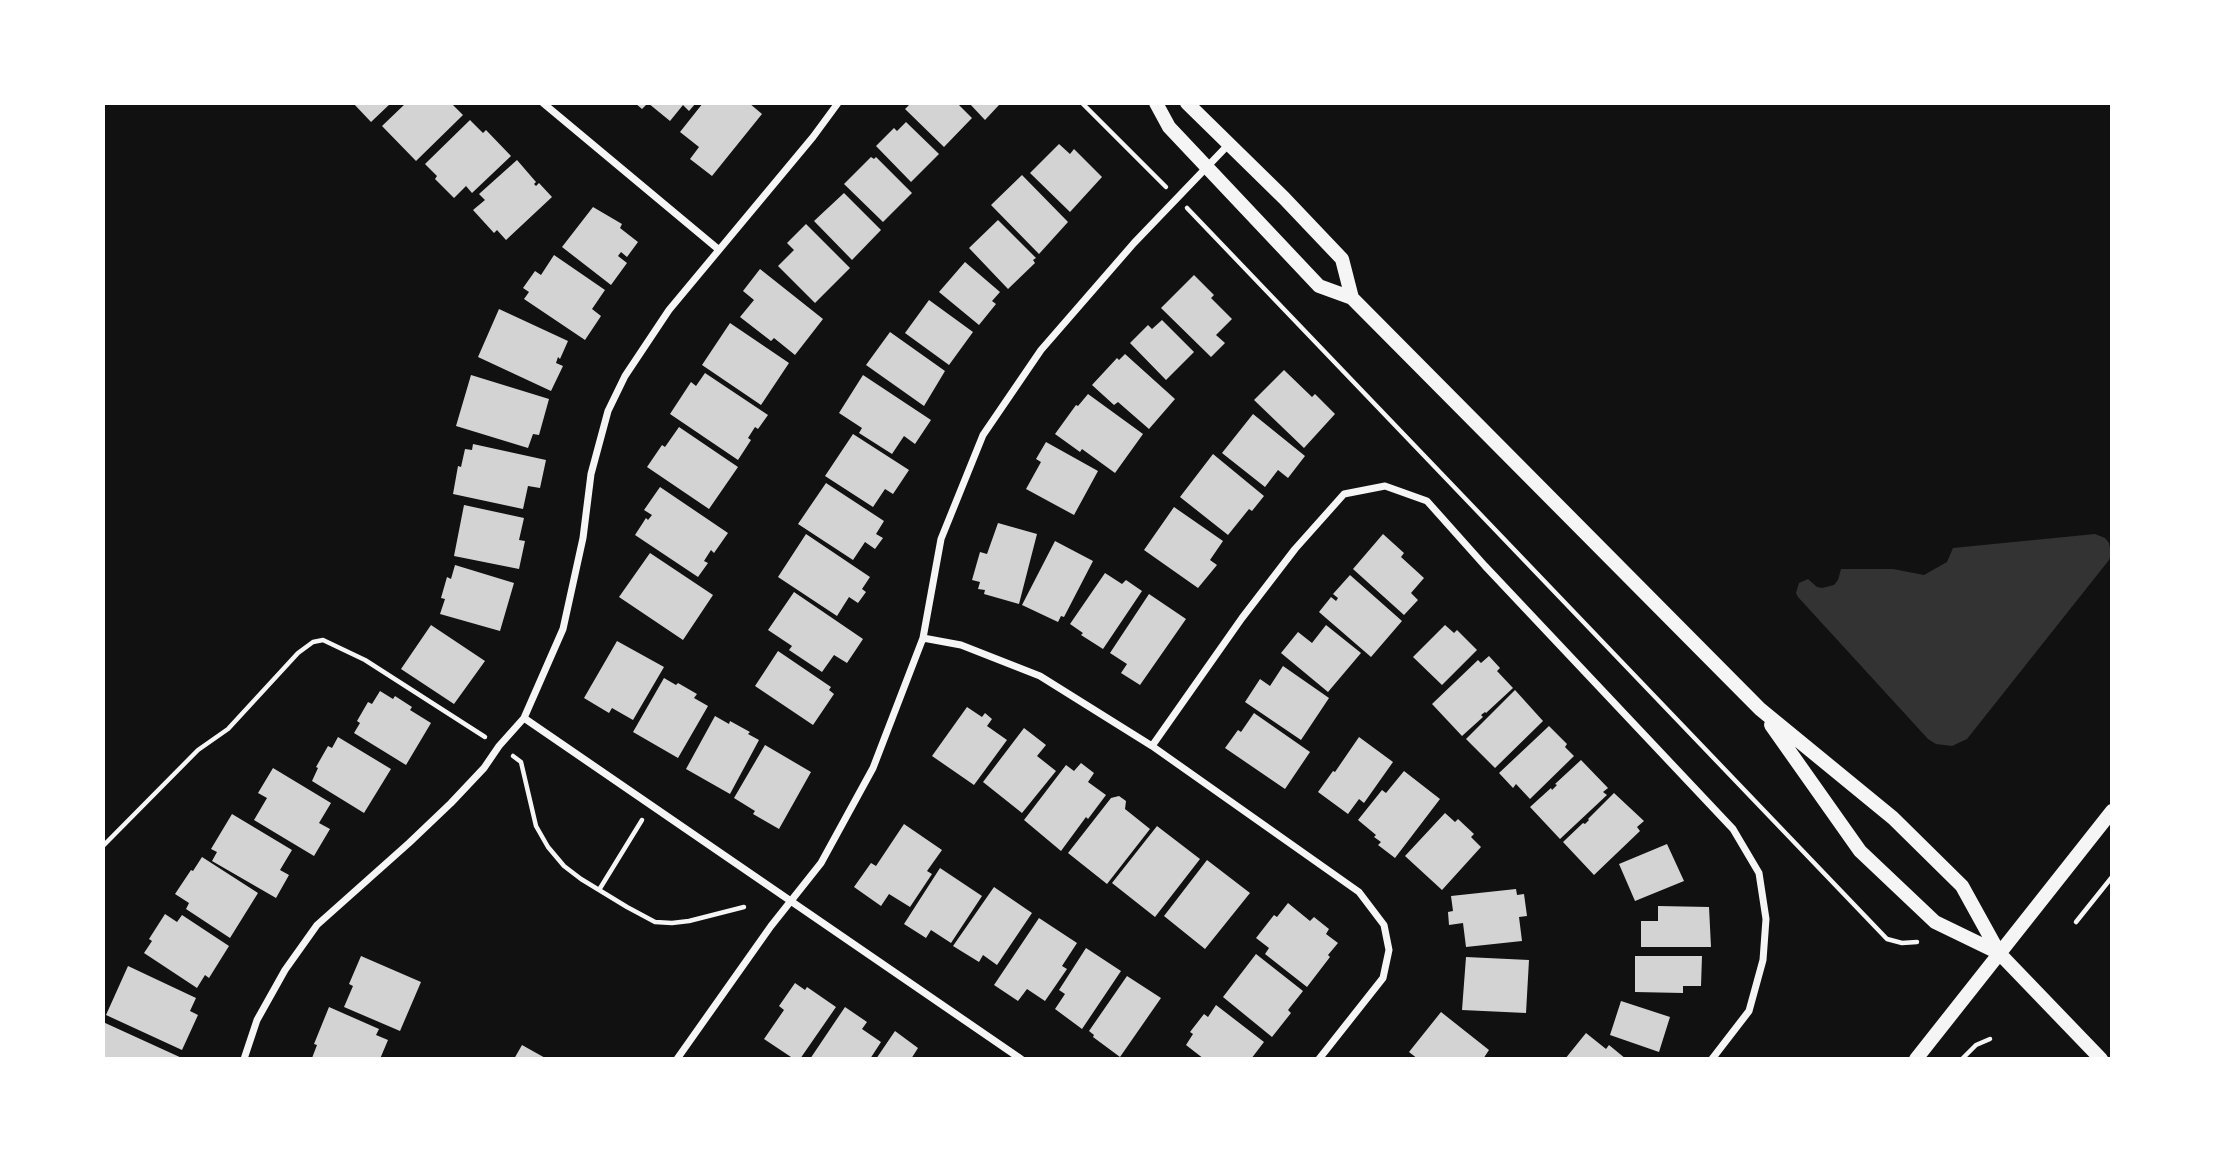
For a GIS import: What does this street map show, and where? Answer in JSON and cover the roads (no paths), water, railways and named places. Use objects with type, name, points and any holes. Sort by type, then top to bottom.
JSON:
[{"type":"main road","points":[[1156,103],[1169,127],[1320,286],[1352,298],[1760,709],[1893,818],[1962,886],[1999,953],[2101,1059]]},
{"type":"main road","points":[[1187,103],[1342,259],[1352,298]]},
{"type":"main road","points":[[1760,709],[1860,851],[1935,922],[1999,953]]},
{"type":"main road","points":[[1916,1059],[2112,811]]},
{"type":"street","points":[[543,103],[718,249]]},
{"type":"street","points":[[244,1059],[257,1020],[285,970],[317,925],[410,844],[451,803],[484,768],[524,718],[563,629],[581,548],[591,474],[608,411],[625,376],[668,310],[813,137],[838,103]]},
{"type":"street","points":[[677,1059],[791,899],[821,863],[873,768],[923,638],[941,539],[983,435],[1041,350],[1134,243],[1229,144]]},
{"type":"street","points":[[1152,746],[1242,618],[1295,550],[1344,494],[1385,486],[1427,501],[1494,576],[1733,829],[1759,873],[1766,919],[1763,960],[1749,1011],[1712,1059]]},
{"type":"street","points":[[923,638],[961,645],[1040,677],[1152,746],[1359,892],[1384,925],[1389,950],[1383,978],[1319,1059]]},
{"type":"street","points":[[524,718],[1021,1059]]}]
